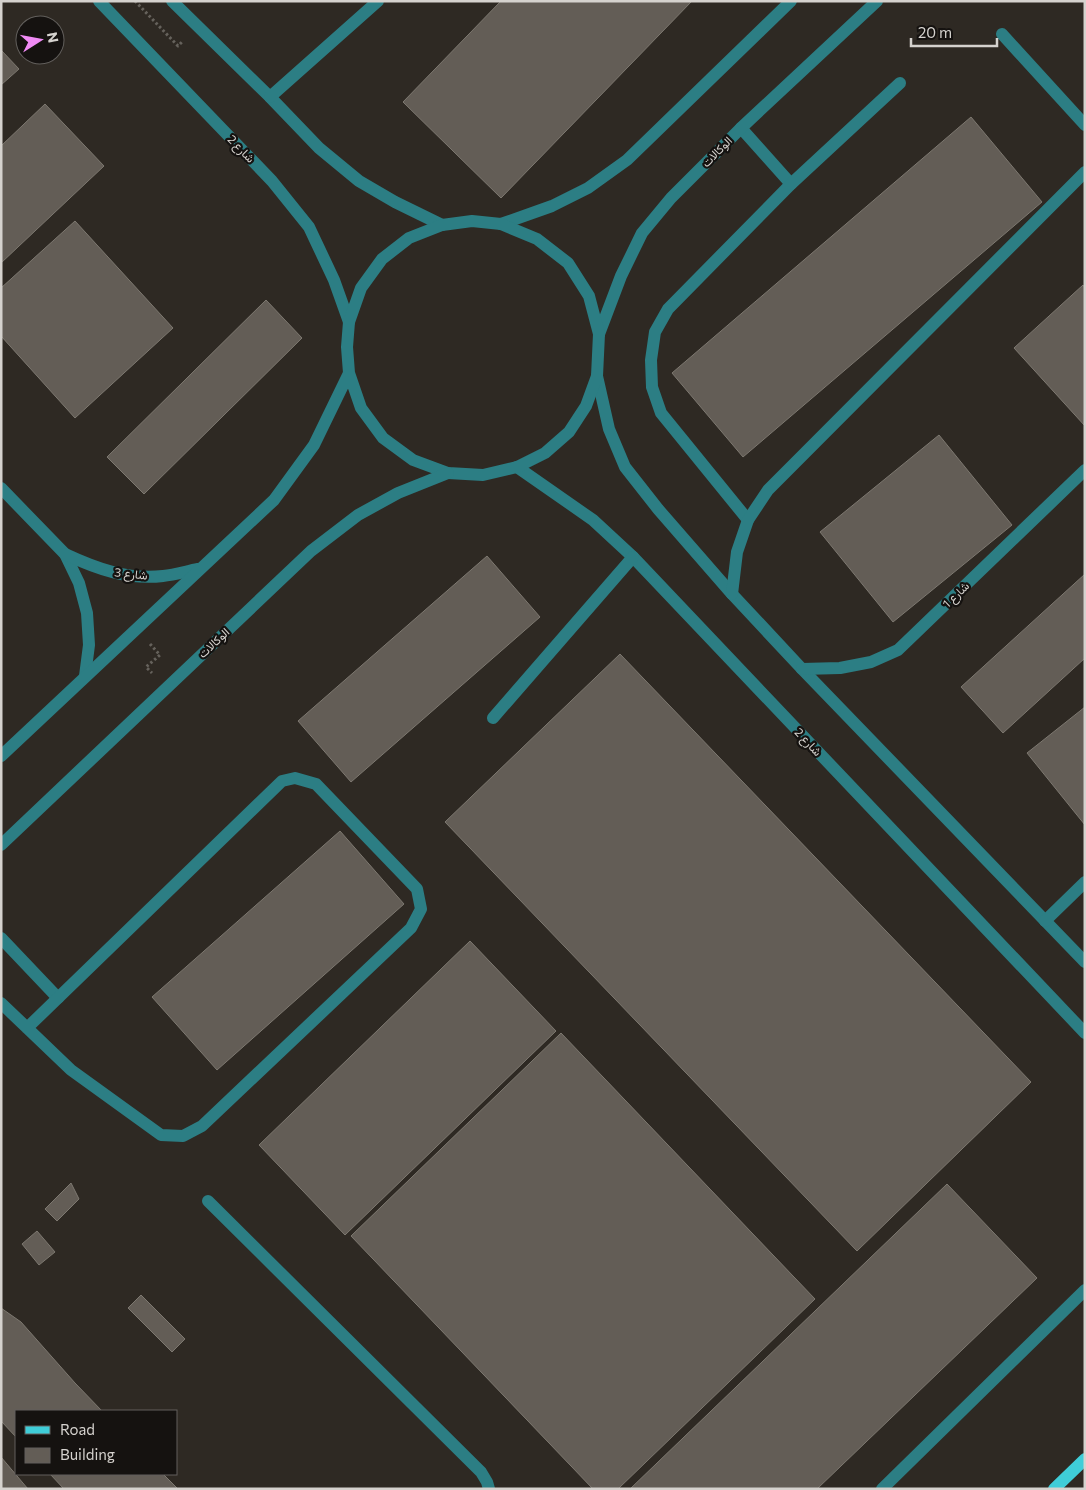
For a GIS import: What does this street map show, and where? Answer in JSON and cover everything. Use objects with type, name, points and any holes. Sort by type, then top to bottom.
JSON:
[{"type":"main road","points":[[1054,1489],[1085,1459]]},
{"type":"street","name":"شارع 2","points":[[99,1],[272,181],[309,227],[334,280],[349,322]]},
{"type":"street","points":[[172,1],[270,97],[318,148],[359,181],[395,202],[442,225]]},
{"type":"street","points":[[270,97],[378,1]]},
{"type":"street","points":[[501,224],[552,206],[588,188],[627,160],[791,1]]},
{"type":"street","name":"الوكالات","points":[[599,334],[621,276],[642,234],[671,198],[741,128],[877,1]]},
{"type":"street","points":[[1002,34],[1085,125]]},
{"type":"street","points":[[748,520],[661,413],[652,387],[651,360],[655,332],[668,309],[791,184],[900,83]]},
{"type":"street","points":[[741,128],[791,184]]},
{"type":"street","points":[[732,594],[738,552],[748,520],[768,490],[1085,172]]},
{"type":"street","points":[[597,376],[586,406],[569,432],[545,453],[517,467],[482,475],[448,473],[413,460],[383,438],[361,408],[349,373],[346,347],[349,322],[361,288],[382,260],[410,238],[442,225],[472,221],[501,224],[537,239],[568,264],[589,296],[599,334],[597,376],[609,429],[625,467],[658,509],[732,594],[1085,962]]},
{"type":"street","points":[[1,756],[274,500],[314,445],[349,373]]},
{"type":"street","name":"شارع 2","points":[[517,467],[593,520],[633,557],[1085,1034]]},
{"type":"street","name":"شارع 1","points":[[802,668],[840,668],[871,662],[898,650],[1085,470]]},
{"type":"street","name":"الوكالات","points":[[1,845],[319,545],[358,515],[398,493],[448,473]]},
{"type":"street","name":"شارع 3","points":[[1,488],[65,554],[79,583],[88,613],[89,645],[85,676]]},
{"type":"street","name":"شارع 3","points":[[65,554],[96,568],[129,576],[164,576],[199,569]]},
{"type":"street","points":[[493,718],[633,557]]},
{"type":"street","points":[[1,1003],[27,1028],[71,1070],[162,1135],[183,1136],[202,1126],[411,928],[421,909],[417,890],[316,784],[295,778],[282,781],[27,1028]]},
{"type":"street","points":[[1045,920],[1085,882]]},
{"type":"street","points":[[1,938],[58,998]]},
{"type":"street","points":[[208,1201],[481,1472],[489,1489]]},
{"type":"street","points":[[882,1489],[1085,1290]]},
{"type":"path","points":[[136,628],[160,655],[146,667],[165,689]]},
{"type":"building","points":[[501,1],[692,1],[501,198],[403,102]]},
{"type":"building","points":[[1,50],[19,69],[1,85]]},
{"type":"building","points":[[45,104],[104,166],[1,263],[1,146]]},
{"type":"building","points":[[971,117],[1042,202],[743,457],[672,373]]},
{"type":"building","points":[[75,221],[173,328],[75,418],[1,336],[1,288]]},
{"type":"building","points":[[1083,285],[1085,288],[1085,426],[1014,348]]},
{"type":"building","points":[[266,300],[302,338],[144,494],[107,457]]},
{"type":"building","points":[[939,435],[1012,525],[893,622],[820,532]]},
{"type":"building","points":[[487,556],[540,617],[351,782],[298,721]]},
{"type":"building","points":[[1085,574],[1085,658],[1003,733],[961,687]]},
{"type":"building","points":[[620,654],[1031,1082],[857,1251],[445,822]]},
{"type":"building","points":[[1085,707],[1085,825],[1027,753]]},
{"type":"building","points":[[340,831],[404,904],[217,1070],[152,997]]},
{"type":"building","points":[[470,941],[556,1031],[345,1235],[259,1145]]},
{"type":"building","points":[[561,1033],[815,1299],[618,1489],[593,1489],[351,1236]]},
{"type":"building","points":[[71,1183],[79,1199],[57,1221],[45,1209]]},
{"type":"building","points":[[947,1184],[1037,1278],[817,1489],[630,1489]]},
{"type":"building","points":[[37,1231],[55,1252],[39,1265],[22,1244]]},
{"type":"building","points":[[141,1295],[185,1339],[172,1352],[128,1308]]},
{"type":"building","points":[[1,1308],[21,1322],[101,1410],[15,1410],[15,1436],[1,1421]]},
{"type":"building","points":[[1,1457],[28,1489],[1,1489]]},
{"type":"building","points":[[51,1475],[164,1475],[178,1489],[64,1489]]}]
